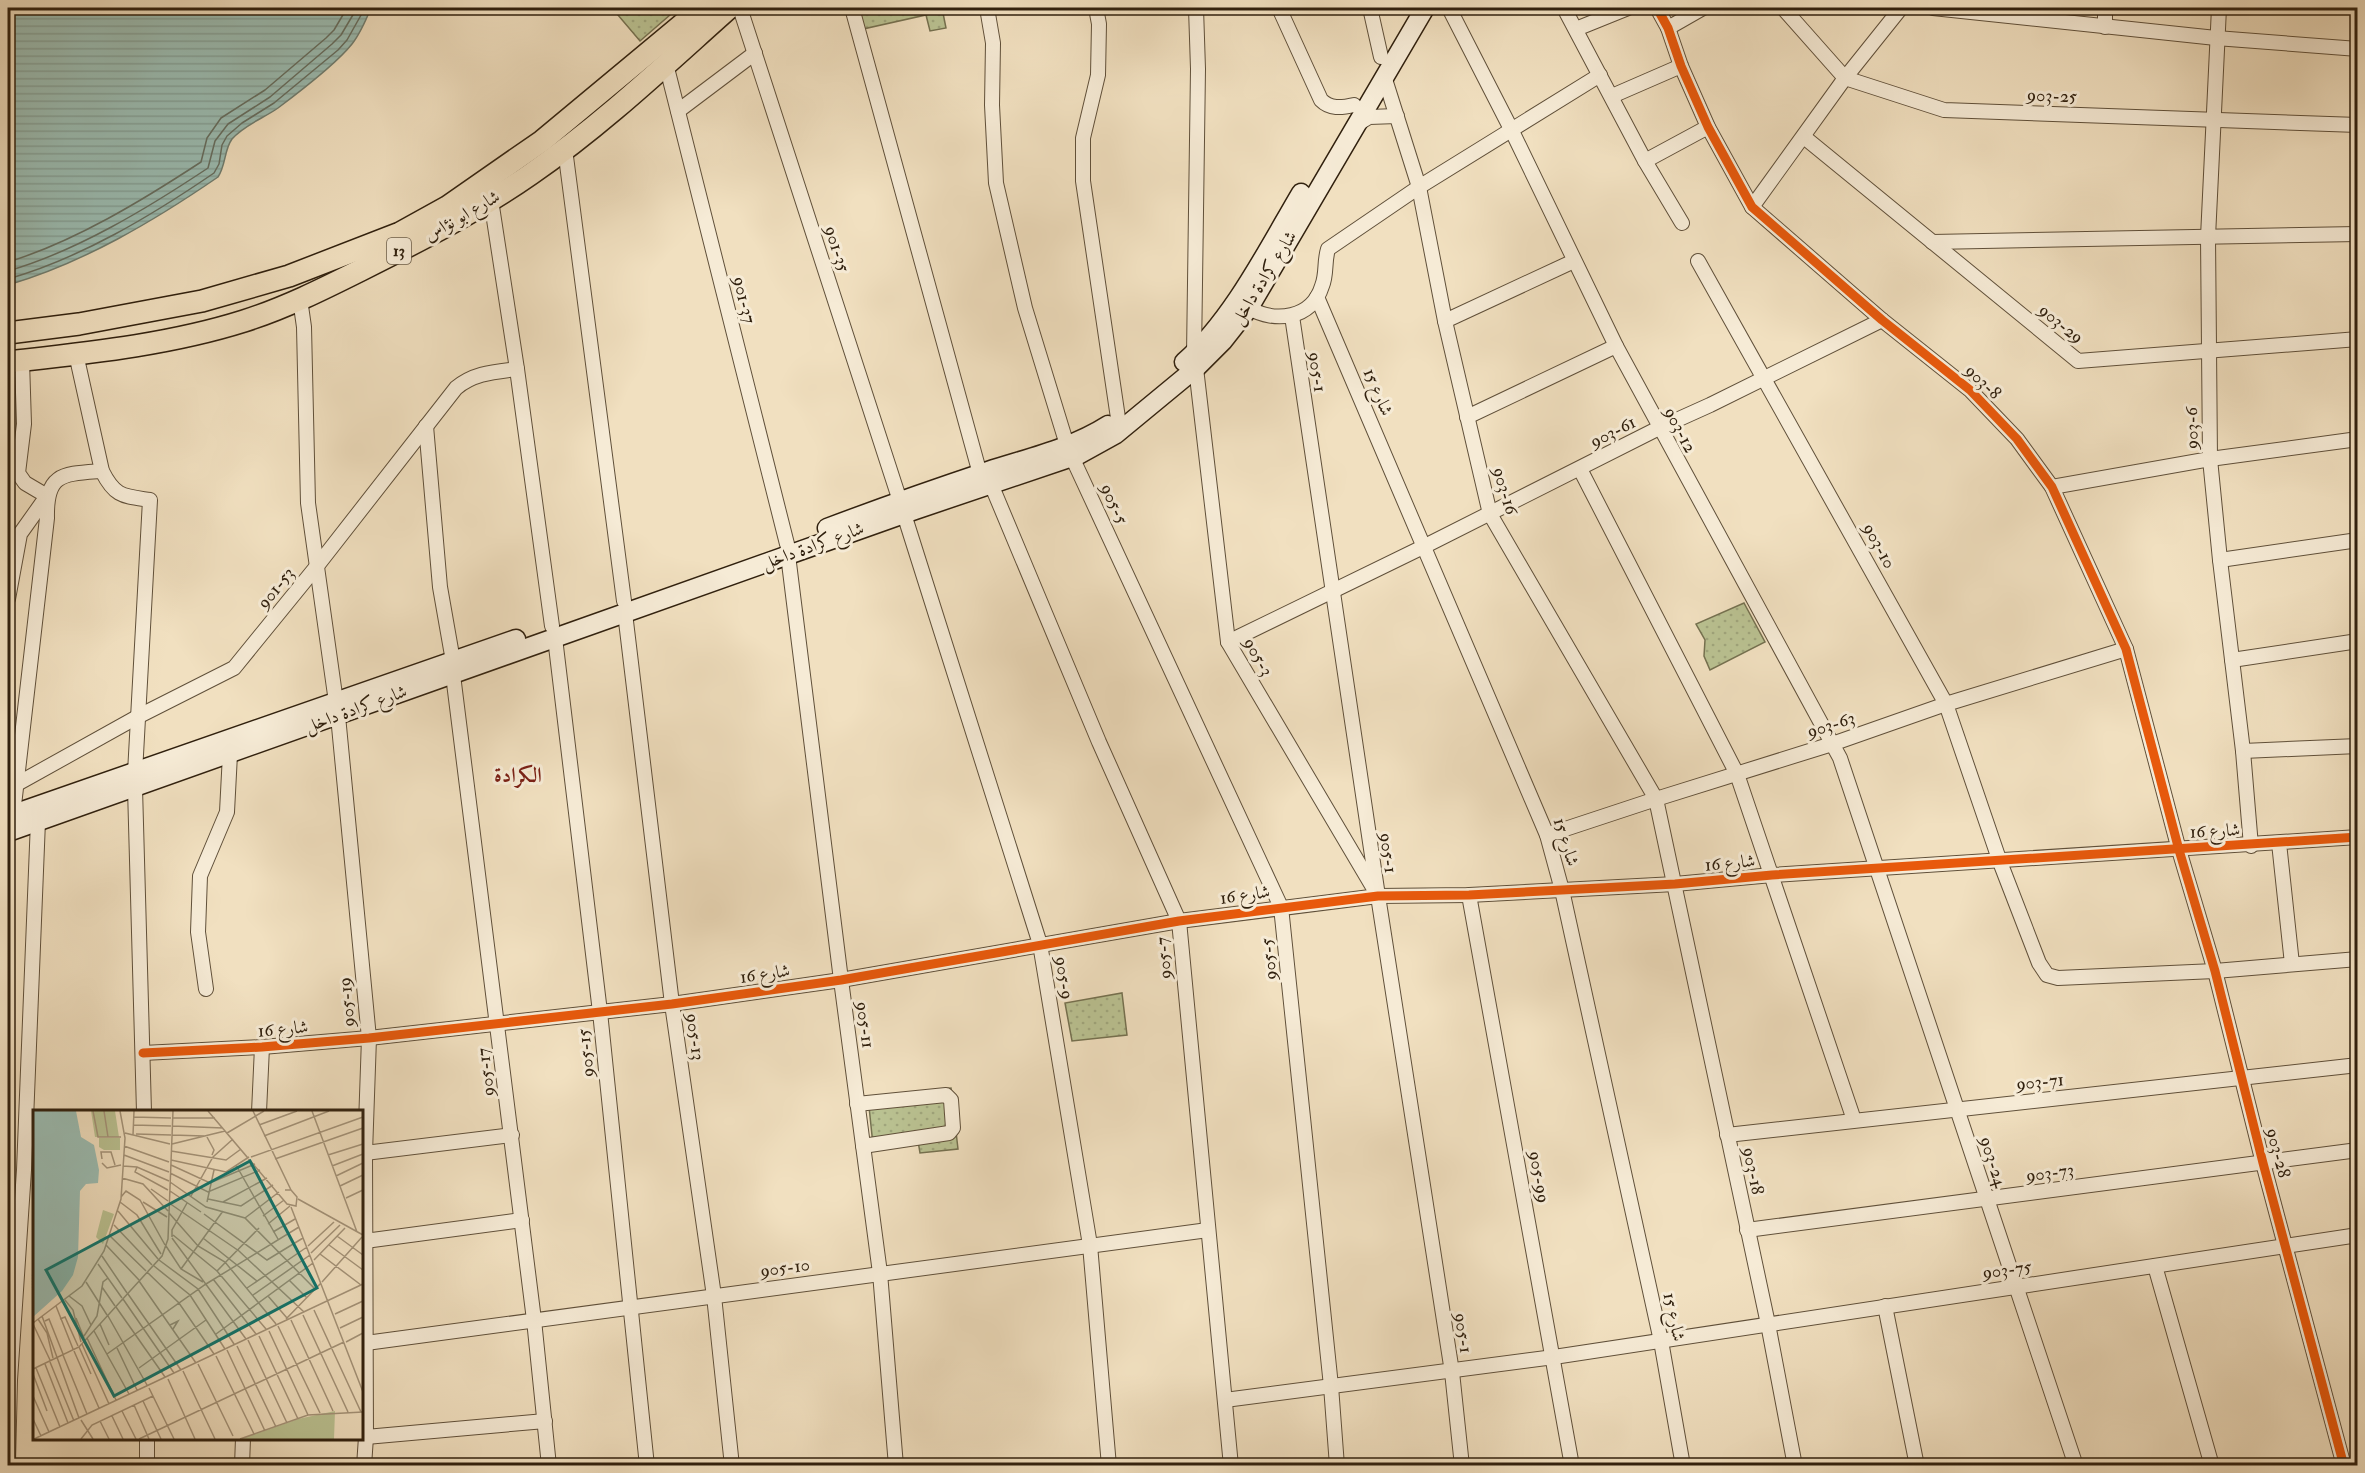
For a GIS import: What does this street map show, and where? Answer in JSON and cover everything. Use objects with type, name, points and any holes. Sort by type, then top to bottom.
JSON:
[{"type":"main road","name":"شارع ابو نؤاس","points":[[15,361],[76,354],[210,331],[274,311],[435,233],[460,207],[702,8]]},
{"type":"main road","name":"شارع ابو نؤاس","points":[[8,333],[79,324],[201,302],[289,276],[390,238],[460,207],[491,200],[565,149],[729,8]]},
{"type":"main road","name":"شارع كرادة داخل","points":[[8,832],[135,781],[902,507],[1069,451],[1099,445],[1116,434],[1195,361],[1233,306],[1410,8]]},
{"type":"main road","name":"شارع كرادة داخل","points":[[1069,451],[1223,341],[1249,308],[1425,8]]},
{"type":"main road","name":"شارع كرادة داخل","points":[[10,815],[230,754],[337,709]]},
{"type":"street","name":"901-35","points":[[740,8],[902,507]]},
{"type":"street","name":"905-7","points":[[852,8],[986,479],[1179,921],[1231,1466]]},
{"type":"street","name":"905-5","points":[[987,8],[993,43],[992,105],[996,183],[1025,308],[1069,451],[1281,907],[1331,1386],[1337,1466]]},
{"type":"street","points":[[1096,8],[1099,24],[1098,75],[1083,138],[1083,181],[1118,418]]},
{"type":"street","name":"905-3","points":[[1196,8],[1198,69],[1195,361],[1228,642],[1378,896]]},
{"type":"street","points":[[1279,8],[1321,100],[1337,108],[1354,105]]},
{"type":"street","points":[[1370,8],[1381,57]]},
{"type":"street","name":"903-12","points":[[1449,8],[1511,129],[1616,346],[1840,758],[1878,869]]},
{"type":"street","points":[[1564,8],[1645,161],[1682,223]]},
{"type":"street","points":[[1576,29],[1628,8]]},
{"type":"street","name":"903-8","points":[[1657,8],[1668,28],[1681,66],[1708,126],[1752,207],[1882,320],[1970,390],[2017,439],[2052,487],[2126,649],[2179,850]]},
{"type":"street","points":[[1668,28],[1703,8]]},
{"type":"street","points":[[1783,8],[1845,78]]},
{"type":"street","points":[[1752,207],[1845,78],[1900,8]]},
{"type":"street","points":[[1934,8],[2216,38],[2358,49]]},
{"type":"street","points":[[2104,27],[2105,8]]},
{"type":"street","name":"903-6","points":[[2219,8],[2208,237],[2210,459],[2243,751],[2251,846]]},
{"type":"street","points":[[678,111],[755,53]]},
{"type":"street","name":"901-37","points":[[666,64],[788,549]]},
{"type":"street","points":[[1612,96],[1681,66]]},
{"type":"street","points":[[1249,308],[1266,316],[1279,318],[1292,316],[1306,309],[1317,297],[1322,286],[1324,262],[1328,249],[1419,187],[1600,75]]},
{"type":"street","name":"903-16","points":[[1384,76],[1419,187],[1445,321],[1490,514],[1656,799],[1675,884]]},
{"type":"street","name":"903-25","points":[[1845,78],[1944,110],[2358,125]]},
{"type":"street","points":[[1354,126],[1369,117],[1397,116]]},
{"type":"street","points":[[1645,161],[1708,126]]},
{"type":"street","name":"903-29","points":[[1804,137],[2078,361],[2358,339]]},
{"type":"street","name":"905-13","points":[[565,149],[672,1004],[714,1296],[732,1466]]},
{"type":"street","name":"905-15","points":[[491,200],[553,632],[600,1012],[647,1466]]},
{"type":"street","points":[[1932,242],[2358,234]]},
{"type":"street","points":[[1445,321],[1574,261]]},
{"type":"street","name":"903-10","points":[[1698,261],[1946,704],[2000,862],[2039,963],[2047,975],[2058,978],[2214,970]]},
{"type":"street","name":"شارع 15","points":[[1317,297],[1547,835],[1562,890],[1661,1341],[1683,1466]]},
{"type":"street","name":"905-19","points":[[300,299],[304,327],[308,503],[337,709],[369,1038],[365,1153],[366,1437],[364,1466]]},
{"type":"street","name":"905-1","points":[[1292,316],[1378,896],[1452,1372],[1462,1466]]},
{"type":"street","name":"903-61","points":[[1228,642],[1882,320]]},
{"type":"street","points":[[1467,417],[1616,346]]},
{"type":"street","points":[[76,354],[102,471],[109,486],[119,495],[150,500],[135,781],[144,1110]]},
{"type":"street","points":[[15,361],[24,424],[18,473],[25,483],[47,496]]},
{"type":"street","name":"901-53","points":[[17,784],[139,716],[234,668],[456,388],[466,380],[478,375],[517,369]]},
{"type":"street","name":"905-17","points":[[426,426],[440,587],[453,668],[499,1025],[549,1466]]},
{"type":"street","points":[[2052,487],[2210,459],[2358,439]]},
{"type":"street","points":[[1580,469],[1737,774],[1854,1120]]},
{"type":"street","points":[[8,599],[20,534],[58,479],[69,473],[102,471]]},
{"type":"street","points":[[10,815],[17,784],[46,530],[47,496]]},
{"type":"street","name":"905-9","points":[[902,507],[1040,944],[1090,1245],[1109,1466]]},
{"type":"street","points":[[2220,560],[2358,540]]},
{"type":"street","name":"905-11","points":[[788,549],[880,1273],[896,1466]]},
{"type":"street","points":[[2232,660],[2358,640]]},
{"type":"street","name":"903-63","points":[[1547,835],[1832,744],[1946,704],[2126,649]]},
{"type":"street","points":[[2243,751],[2358,746]]},
{"type":"street","points":[[206,989],[198,932],[200,876],[227,812],[230,754]]},
{"type":"street","points":[[8,1462],[9,1380],[29,1171],[38,821]]},
{"type":"street","name":"شارع 16","points":[[143,1053],[262,1047],[369,1038],[672,1004],[841,980],[1179,921],[1378,896],[1469,895],[1675,884],[1772,875],[2251,846],[2358,837]]},
{"type":"street","points":[[2279,843],[2292,964]]},
{"type":"street","name":"903-28","points":[[2179,850],[2214,970],[2344,1466]]},
{"type":"street","name":"903-24","points":[[1878,869],[2076,1466]]},
{"type":"street","name":"903-18","points":[[1675,884],[1768,1324],[1795,1466]]},
{"type":"street","name":"905-99","points":[[1469,895],[1572,1466]]},
{"type":"street","points":[[2214,970],[2358,959]]},
{"type":"street","points":[[259,1110],[262,1047]]},
{"type":"street","name":"903-71","points":[[1727,1135],[2358,1065]]},
{"type":"street","points":[[857,1104],[946,1095],[951,1100],[953,1128],[950,1133],[863,1146]]},
{"type":"street","points":[[365,1153],[512,1135]]},
{"type":"street","name":"903-73","points":[[1748,1230],[2358,1150]]},
{"type":"street","points":[[365,1241],[522,1221]]},
{"type":"street","name":"905-10","points":[[366,1343],[1208,1230]]},
{"type":"street","name":"903-75","points":[[1226,1400],[1452,1372],[2358,1235]]},
{"type":"street","points":[[2155,1266],[2212,1466]]},
{"type":"street","points":[[1885,1306],[1917,1466]]},
{"type":"street","points":[[366,1437],[545,1421]]},
{"type":"street","points":[[147,1440],[147,1466]]},
{"type":"street","points":[[242,1466],[243,1440]]},
{"type":"green space","points":[[612,8],[678,8],[640,41]]},
{"type":"green space","points":[[858,8],[942,8],[946,28],[930,31],[926,15],[863,29]]},
{"type":"green space","points":[[1744,603],[1765,642],[1710,670],[1704,656],[1705,640],[1696,624]]},
{"type":"green space","points":[[1122,993],[1127,1035],[1072,1041],[1065,1003]]},
{"type":"green space","points":[[951,1088],[958,1149],[920,1153],[918,1141],[873,1145],[868,1097]]},
{"type":"water","points":[[8,8],[371,8],[355,40],[337,60],[278,108],[248,126],[232,139],[218,177],[143,225],[91,253],[8,285]]},
{"type":"cycle path","points":[[1657,8],[1668,28],[1681,66],[1708,127],[1752,207],[1882,320],[1970,390],[2017,439],[2052,487],[2126,649],[2179,850],[2215,971],[2263,1163],[2344,1466]]},
{"type":"cycle path","points":[[143,1053],[262,1047],[369,1038],[672,1004],[841,980],[1179,921],[1378,896],[1469,895],[1675,884],[1772,875],[2358,837]]},
{"type":"district","name":"الكرادة","points":[[518,775]]}]
